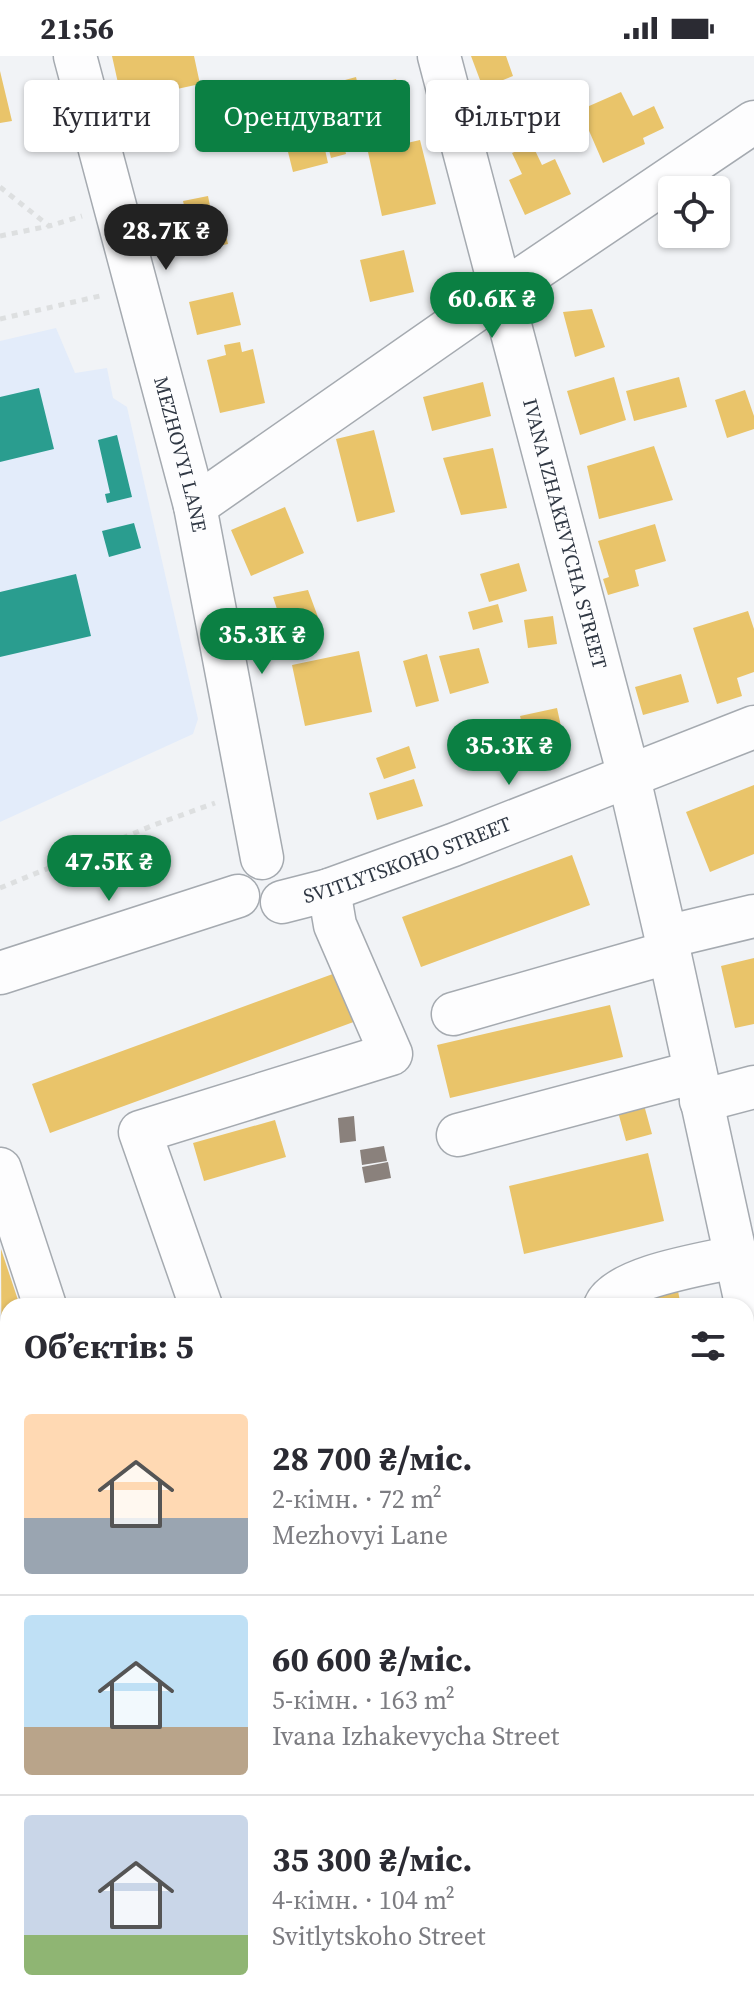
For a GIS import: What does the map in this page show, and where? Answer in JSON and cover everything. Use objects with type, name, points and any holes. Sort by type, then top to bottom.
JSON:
[{"type":"street","name":"MEZHOVYI LANE","points":[[75,56],[195,506],[262,858]]},
{"type":"street","name":"IVANA IZHAKEVYCHA STREET","points":[[439,56],[628,775],[744,1298]]},
{"type":"street","points":[[195,506],[502,292],[754,122]]},
{"type":"street","name":"SVITLYTSKOHO STREET","points":[[282,902],[329,890],[453,845],[754,727]]},
{"type":"street","points":[[262,858],[278,864],[287,877],[282,902],[268,910],[250,908],[238,896],[236,887],[240,870],[262,858]]},
{"type":"street","points":[[198,1298],[140,1132],[391,1054],[335,925],[329,890]]},
{"type":"street","points":[[0,973],[238,896]]},
{"type":"street","points":[[453,1014],[754,916]]},
{"type":"street","points":[[458,1135],[698,1087],[754,1087]]},
{"type":"street","points":[[0,1169],[42,1298]]},
{"type":"street","points":[[608,1298],[634,1282],[735,1257]]},
{"type":"path","points":[[0,187],[49,226]]},
{"type":"path","points":[[0,236],[49,226],[90,213]]},
{"type":"path","points":[[0,319],[110,294]]},
{"type":"path","points":[[0,888],[220,801]]},
{"type":"shaded area","points":[[56,328],[75,373],[107,368],[113,398],[127,407],[198,719],[193,734],[0,822],[0,341]]},
{"type":"building: Житло","points":[[112,56],[194,56],[199,80],[195,80],[195,85],[179,89],[179,80],[117,80]]},
{"type":"building: Житло","points":[[471,56],[506,56],[513,76],[503,80],[480,80]]},
{"type":"building: Житло","points":[[0,71],[12,121],[0,123]]},
{"type":"building: Житло","points":[[621,92],[633,116],[654,106],[664,128],[643,138],[645,144],[603,163],[589,131],[589,106]]},
{"type":"building: Житло","points":[[420,140],[436,204],[382,216],[368,152],[410,152],[410,142]]},
{"type":"building: Житло","points":[[288,152],[326,152],[328,163],[293,172]]},
{"type":"building: Житло","points":[[330,152],[346,152],[346,154],[331,158]]},
{"type":"building: Житло","points":[[536,152],[542,165],[555,159],[571,194],[525,215],[509,180],[522,174],[512,153]]},
{"type":"building: Житло","points":[[208,196],[212,216],[221,214],[228,244],[185,253],[178,224],[188,222],[183,201]]},
{"type":"building: Житло","points":[[404,250],[414,292],[370,302],[360,260]]},
{"type":"building: Житло","points":[[233,292],[241,325],[197,335],[189,302]]},
{"type":"building: Житло","points":[[592,309],[605,347],[575,357],[563,312]]},
{"type":"building: Житло","points":[[240,342],[242,352],[253,349],[265,403],[220,413],[207,360],[226,355],[224,345]]},
{"type":"building: Житло","points":[[614,377],[626,420],[580,435],[567,391]]},
{"type":"building: Житло","points":[[679,377],[687,407],[634,421],[626,391]]},
{"type":"building: Житло","points":[[483,382],[491,416],[432,431],[423,397]]},
{"type":"building: Житло","points":[[745,390],[754,416],[754,429],[727,438],[715,400]]},
{"type":"building: Житло","points":[[374,430],[395,512],[357,522],[336,439]]},
{"type":"building: Житло","points":[[654,446],[673,500],[599,519],[587,466]]},
{"type":"building: Житло","points":[[493,448],[507,508],[461,515],[443,458]]},
{"type":"building: Житло","points":[[285,507],[304,553],[251,576],[231,530]]},
{"type":"building: Житло","points":[[655,524],[666,561],[635,570],[639,586],[608,595],[603,579],[609,577],[598,541]]},
{"type":"building: Житло","points":[[519,563],[527,591],[489,602],[480,574]]},
{"type":"building: Житло","points":[[308,590],[322,628],[288,642],[273,597]]},
{"type":"building: Житло","points":[[498,604],[503,622],[473,630],[468,612]]},
{"type":"building: Житло","points":[[748,611],[754,629],[754,672],[737,678],[742,696],[717,704],[693,628]]},
{"type":"building: Житло","points":[[553,616],[557,644],[528,648],[524,620]]},
{"type":"building: Житло","points":[[479,648],[489,683],[450,694],[439,656]]},
{"type":"building: Житло","points":[[359,651],[372,712],[305,726],[292,665]]},
{"type":"building: Житло","points":[[427,654],[439,701],[416,707],[403,661]]},
{"type":"building: Житло","points":[[681,674],[689,702],[643,715],[635,687]]},
{"type":"building: Житло","points":[[557,708],[567,754],[531,762],[520,716]]},
{"type":"building: Житло","points":[[519,719],[529,762],[507,767],[498,724]]},
{"type":"building: Житло","points":[[409,746],[416,768],[384,779],[376,758]]},
{"type":"building: Житло","points":[[414,779],[423,806],[377,820],[369,793]]},
{"type":"building: Житло","points":[[754,785],[754,854],[710,872],[686,812]]},
{"type":"building: Житло","points":[[572,855],[590,905],[421,967],[402,917]]},
{"type":"building: Житло","points":[[754,958],[754,1024],[735,1028],[721,966]]},
{"type":"building: Житло","points":[[341,971],[359,1020],[50,1133],[32,1084]]},
{"type":"building: Житло","points":[[610,1005],[623,1057],[450,1098],[437,1045]]},
{"type":"building: Житло","points":[[644,1105],[652,1134],[626,1141],[618,1112]]},
{"type":"building: Житло","points":[[275,1120],[286,1157],[204,1181],[193,1143]]},
{"type":"building: Житло","points":[[648,1153],[664,1221],[524,1254],[509,1186]]},
{"type":"building: Житло","points":[[1,1249],[17,1298],[1,1298]]},
{"type":"building: Житло","points":[[678,1291],[679,1298],[643,1298]]},
{"type":"building: Школи","points":[[39,388],[54,449],[0,462],[0,397]]},
{"type":"building: Школи","points":[[117,435],[132,497],[107,503],[105,494],[110,493],[98,440]]},
{"type":"building: Школи","points":[[134,523],[141,548],[109,557],[102,531]]},
{"type":"building: Школи","points":[[76,574],[91,636],[0,657],[0,592]]},
{"type":"building: Промзона","points":[[354,1116],[356,1141],[340,1143],[338,1118]]},
{"type":"building: Промзона","points":[[384,1146],[387,1161],[362,1165],[360,1150]]},
{"type":"building: Промзона","points":[[388,1162],[391,1178],[365,1183],[362,1167]]}]
